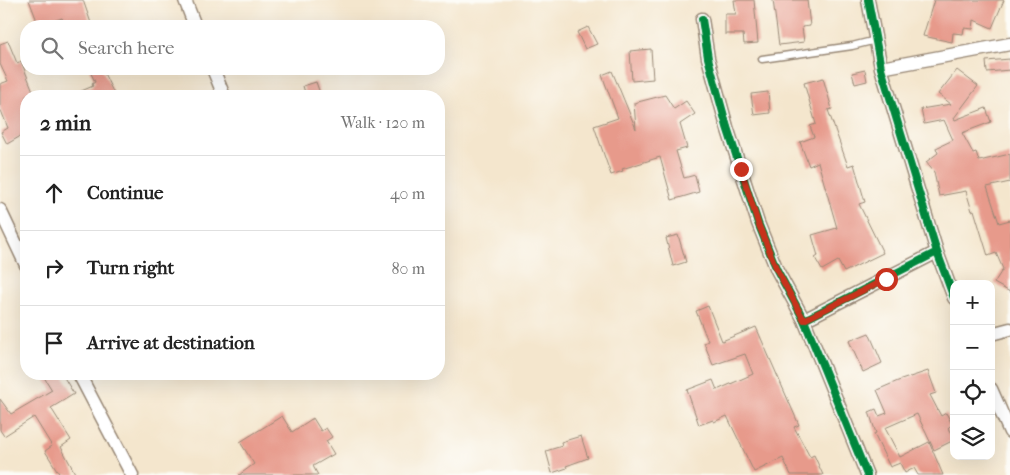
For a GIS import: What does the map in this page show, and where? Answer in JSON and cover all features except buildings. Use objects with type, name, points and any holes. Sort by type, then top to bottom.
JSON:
[{"type":"street","points":[[185,0],[193,20]]},
{"type":"street","points":[[868,0],[881,68],[937,252],[950,287]]},
{"type":"street","points":[[702,19],[708,58],[727,127],[758,223],[777,270],[804,320],[868,475]]},
{"type":"street","points":[[881,68],[1010,44]]},
{"type":"street","points":[[215,75],[222,90]]},
{"type":"street","points":[[0,210],[20,252]]},
{"type":"street","points":[[804,320],[937,252]]},
{"type":"street","points":[[995,333],[1010,329]]},
{"type":"street","points":[[81,380],[132,475]]},
{"type":"street","points":[[995,397],[1010,432]]},
{"type":"lane","points":[[762,59],[852,46],[876,40]]},
{"type":"cycle path","points":[[868,0],[881,68],[937,252],[950,287]]},
{"type":"cycle path","points":[[702,19],[708,58],[727,127],[758,223],[777,270],[804,320]]},
{"type":"cycle path","points":[[867,475],[804,320],[937,252]]},
{"type":"route","points":[[741,169],[758,223],[777,270],[804,320],[886,279]]}]
